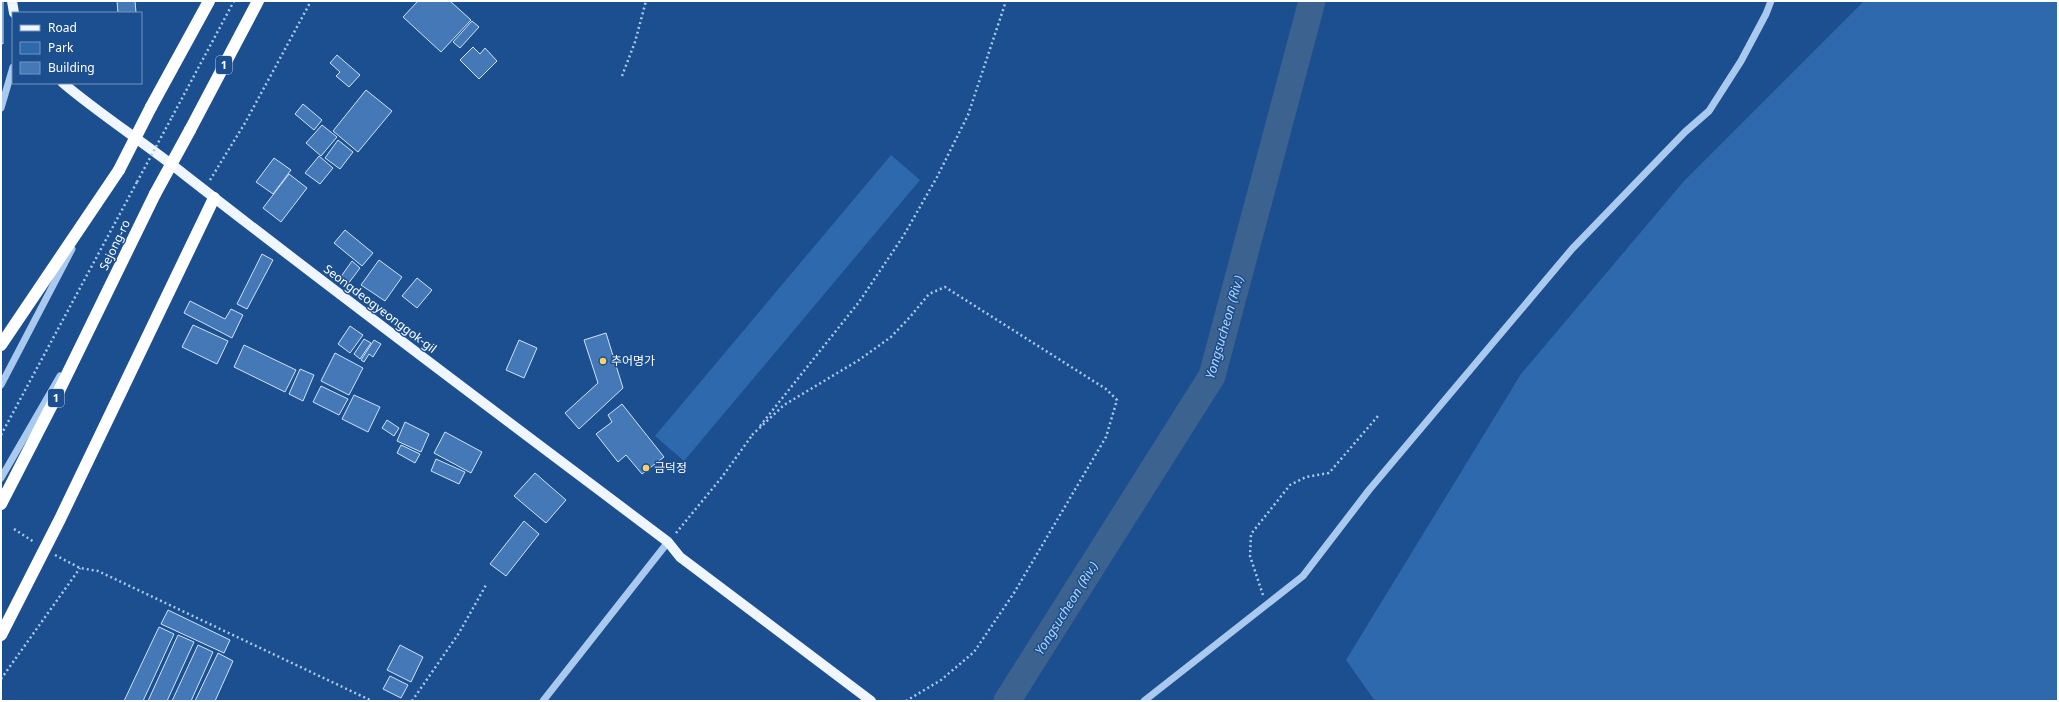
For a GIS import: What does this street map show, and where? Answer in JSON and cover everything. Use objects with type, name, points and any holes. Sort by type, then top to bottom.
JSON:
[{"type":"highway","points":[[1,345],[119,170],[209,1]]},
{"type":"highway","name":"Sejong-ro","points":[[1,504],[155,194],[258,1]]},
{"type":"highway","points":[[1,635],[45,549],[214,198]]},
{"type":"main road","points":[[12,1],[14,12]]},
{"type":"main road","name":"Seongdeogyeonggok-gil","points":[[64,84],[92,108],[164,159],[312,274],[668,542],[680,557],[871,701]]},
{"type":"street","points":[[1144,701],[1303,576],[1369,490],[1572,249],[1658,159],[1709,111],[1741,62],[1766,14],[1770,1]]},
{"type":"street","points":[[1,108],[12,70]]},
{"type":"street","points":[[1,386],[94,206]]},
{"type":"street","points":[[1,478],[108,291]]},
{"type":"street","points":[[543,701],[668,542]]},
{"type":"path","name":"1","points":[[1,435],[234,1]]},
{"type":"path","points":[[204,190],[245,123],[311,1]]},
{"type":"path","points":[[622,76],[635,42],[646,1]]},
{"type":"path","points":[[668,542],[722,477],[752,435],[859,302],[904,235],[968,115],[1006,1]]},
{"type":"path","points":[[752,435],[784,406],[859,360],[891,337],[929,294],[945,287],[1106,389],[1117,400],[1106,437],[1014,593],[974,652],[941,680],[906,701]]},
{"type":"path","points":[[1267,604],[1250,556],[1251,534],[1290,485],[1306,477],[1329,473],[1378,416]]},
{"type":"path","points":[[14,529],[45,549],[80,568],[98,571],[372,701]]},
{"type":"path","points":[[1,679],[80,568]]},
{"type":"path","points":[[412,701],[455,640],[486,585]]},
{"type":"green space","points":[[1864,1],[2058,1],[2058,701],[1375,701],[1346,660],[1521,374],[1684,181]]},
{"type":"green space","points":[[891,155],[920,180],[684,461],[655,436]]},
{"type":"building","points":[[1,1],[3,1],[3,44],[1,43]]},
{"type":"building","points":[[117,1],[135,1],[136,12],[118,12]]},
{"type":"building","points":[[418,1],[450,1],[471,20],[441,52],[403,17]]},
{"type":"building","points":[[472,21],[479,27],[460,48],[453,42]]},
{"type":"building","points":[[473,47],[480,54],[485,48],[497,61],[479,79],[460,60]]},
{"type":"building","points":[[337,55],[360,75],[349,87],[336,76],[340,72],[330,63]]},
{"type":"building","points":[[366,90],[392,111],[358,152],[333,131]]},
{"type":"building","points":[[303,104],[322,120],[314,130],[295,114]]},
{"type":"building","points":[[322,125],[337,137],[321,156],[306,143]]},
{"type":"building","points":[[338,140],[353,152],[340,169],[325,158]]},
{"type":"building","points":[[319,156],[333,168],[320,184],[305,173]]},
{"type":"building","points":[[274,158],[291,170],[273,194],[256,182]]},
{"type":"building","points":[[289,174],[307,188],[281,222],[263,208]]},
{"type":"building","points":[[345,230],[373,253],[362,266],[334,243]]},
{"type":"building","points":[[262,254],[273,260],[247,309],[237,304]]},
{"type":"building","points":[[379,260],[402,277],[385,301],[361,285]]},
{"type":"building","points":[[352,261],[360,268],[348,284],[340,278]]},
{"type":"building","points":[[417,278],[432,290],[417,308],[402,296]]},
{"type":"building","points":[[190,301],[225,319],[231,309],[243,315],[232,338],[184,313]]},
{"type":"building","points":[[193,325],[228,341],[217,364],[182,347]]},
{"type":"building","points":[[350,326],[363,335],[350,353],[338,344]]},
{"type":"building","name":"추어명가","points":[[606,333],[623,388],[579,429],[565,413],[598,383],[584,340]]},
{"type":"building","points":[[364,339],[371,343],[360,359],[354,354]]},
{"type":"building","points":[[374,340],[381,344],[373,357],[369,354],[364,362],[361,360]]},
{"type":"building","points":[[519,340],[537,348],[524,378],[506,370]]},
{"type":"building","points":[[244,345],[296,370],[285,392],[234,367]]},
{"type":"building","points":[[335,353],[363,368],[349,395],[321,381]]},
{"type":"building","points":[[300,369],[314,375],[303,401],[289,394]]},
{"type":"building","points":[[321,386],[348,399],[339,415],[313,402]]},
{"type":"building","points":[[354,395],[380,407],[368,432],[342,419]]},
{"type":"building","name":"금덕정","points":[[622,404],[664,457],[642,474],[626,455],[618,462],[596,434],[612,422],[608,415]]},
{"type":"building","points":[[387,420],[399,428],[394,436],[382,428]]},
{"type":"building","points":[[405,422],[429,434],[421,452],[397,441]]},
{"type":"building","points":[[445,432],[482,452],[471,473],[434,453]]},
{"type":"building","points":[[401,445],[420,454],[415,463],[397,453]]},
{"type":"building","points":[[436,459],[465,472],[459,484],[431,471]]},
{"type":"building","points":[[535,473],[566,500],[546,523],[514,496]]},
{"type":"building","points":[[524,521],[539,534],[506,576],[490,564]]},
{"type":"building","points":[[168,610],[230,640],[224,653],[161,624]]},
{"type":"building","points":[[159,627],[174,634],[143,701],[124,701]]},
{"type":"building","points":[[178,635],[194,642],[167,701],[148,701]]},
{"type":"building","points":[[198,645],[213,652],[191,701],[172,701]]},
{"type":"building","points":[[400,645],[423,657],[411,682],[387,670]]},
{"type":"building","points":[[218,653],[233,661],[215,701],[195,701]]},
{"type":"building","points":[[390,676],[408,685],[401,698],[383,689]]},
{"type":"waterway","name":"Yongsucheon (Riv.)","points":[[1007,701],[1212,376],[1312,1]]},
{"type":"place","name":"추어명가","points":[[603,361]]},
{"type":"place","name":"금덕정","points":[[646,468]]}]
